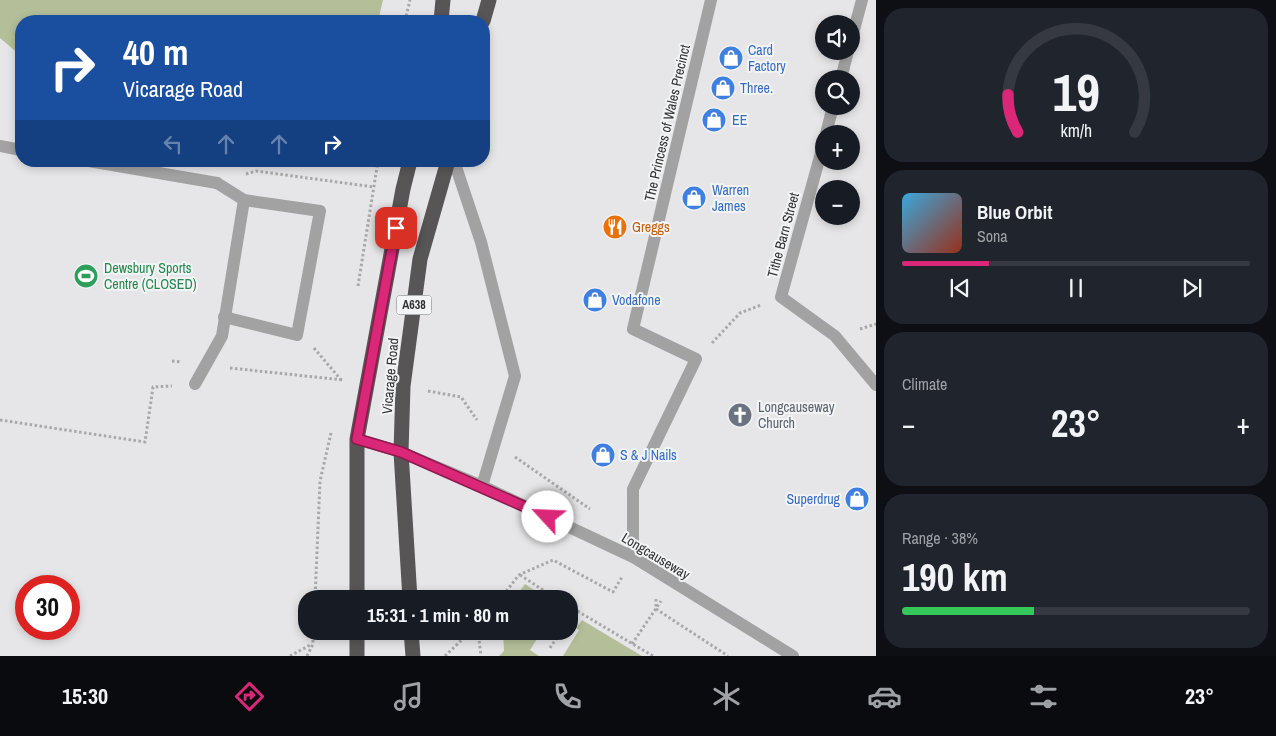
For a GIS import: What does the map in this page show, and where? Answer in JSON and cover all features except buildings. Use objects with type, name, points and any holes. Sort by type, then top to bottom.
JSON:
[{"type":"highway","points":[[442,15],[444,0]]},
{"type":"highway","points":[[485,15],[489,0]]},
{"type":"highway","name":"Vicarage Road","points":[[357,590],[357,439],[401,198],[409,167]]},
{"type":"highway","name":"Vicarage Road","points":[[409,590],[401,452],[403,386],[420,259],[446,167]]},
{"type":"highway","points":[[357,640],[357,656]]},
{"type":"highway","points":[[412,640],[413,656]]},
{"type":"street","name":"The Princess of Wales Precinct","points":[[696,359],[633,329],[711,0]]},
{"type":"street","points":[[858,15],[862,0]]},
{"type":"street","points":[[0,146],[15,149]]},
{"type":"street","points":[[125,167],[217,183],[244,200],[320,211],[298,335],[224,318]]},
{"type":"street","points":[[456,167],[481,242],[515,376],[482,486]]},
{"type":"street","name":"Tithe Barn Street","points":[[816,170],[782,297],[835,336],[876,385]]},
{"type":"street","points":[[195,384],[222,336],[244,200]]},
{"type":"street","points":[[633,557],[633,489],[696,359]]},
{"type":"street","name":"Longcauseway","points":[[357,439],[401,452],[482,486],[633,557],[793,656]]},
{"type":"path","points":[[407,15],[410,0]]},
{"type":"path","points":[[356,293],[377,167]]},
{"type":"path","points":[[217,183],[256,171],[374,187]]},
{"type":"path","points":[[696,359],[740,313],[782,297]]},
{"type":"path","points":[[298,335],[310,343],[342,380]]},
{"type":"path","points":[[172,361],[342,380]]},
{"type":"path","points":[[340,389],[344,370]]},
{"type":"path","points":[[0,420],[145,442],[153,386],[195,384]]},
{"type":"path","points":[[315,590],[320,481],[332,426]]},
{"type":"path","points":[[507,590],[519,575],[553,560],[613,592],[633,557]]},
{"type":"path","points":[[654,571],[656,609],[728,656]]},
{"type":"path","points":[[519,575],[543,590]]},
{"type":"path","points":[[578,612],[653,656]]},
{"type":"path","points":[[632,644],[648,624]]},
{"type":"path","points":[[306,656],[313,644],[313,640]]},
{"type":"path","points":[[445,656],[462,640]]},
{"type":"path","points":[[479,640],[481,656]]},
{"type":"path","points":[[550,648],[555,640]]},
{"type":"path","points":[[290,656],[313,644]]},
{"type":"green space","points":[[0,0],[383,0],[379,15],[15,15],[15,51],[0,38]]},
{"type":"green space","points":[[525,584],[534,590],[521,590]]},
{"type":"green space","points":[[582,620],[642,656],[563,656],[573,640],[578,640],[578,625]]},
{"type":"green space","points":[[503,640],[536,640],[530,650],[539,656],[499,656],[504,651]]},
{"type":"place","name":"Card Factory","points":[[731,58]]},
{"type":"place","name":"Three.","points":[[723,88]]},
{"type":"place","name":"EE","points":[[714,120]]},
{"type":"place","name":"Warren James","points":[[694,198]]},
{"type":"place","name":"Greggs","points":[[615,227]]},
{"type":"place","name":"Dewsbury Sports Centre (CLOSED)","points":[[86,276]]},
{"type":"place","name":"Vodafone","points":[[595,300]]},
{"type":"place","name":"Longcauseway Church","points":[[740,415]]},
{"type":"place","name":"S & J Nails","points":[[603,455]]},
{"type":"place","name":"Superdrug","points":[[857,499]]},
{"type":"route","points":[[396,228],[357,439],[401,452],[482,486],[548,517]]}]
